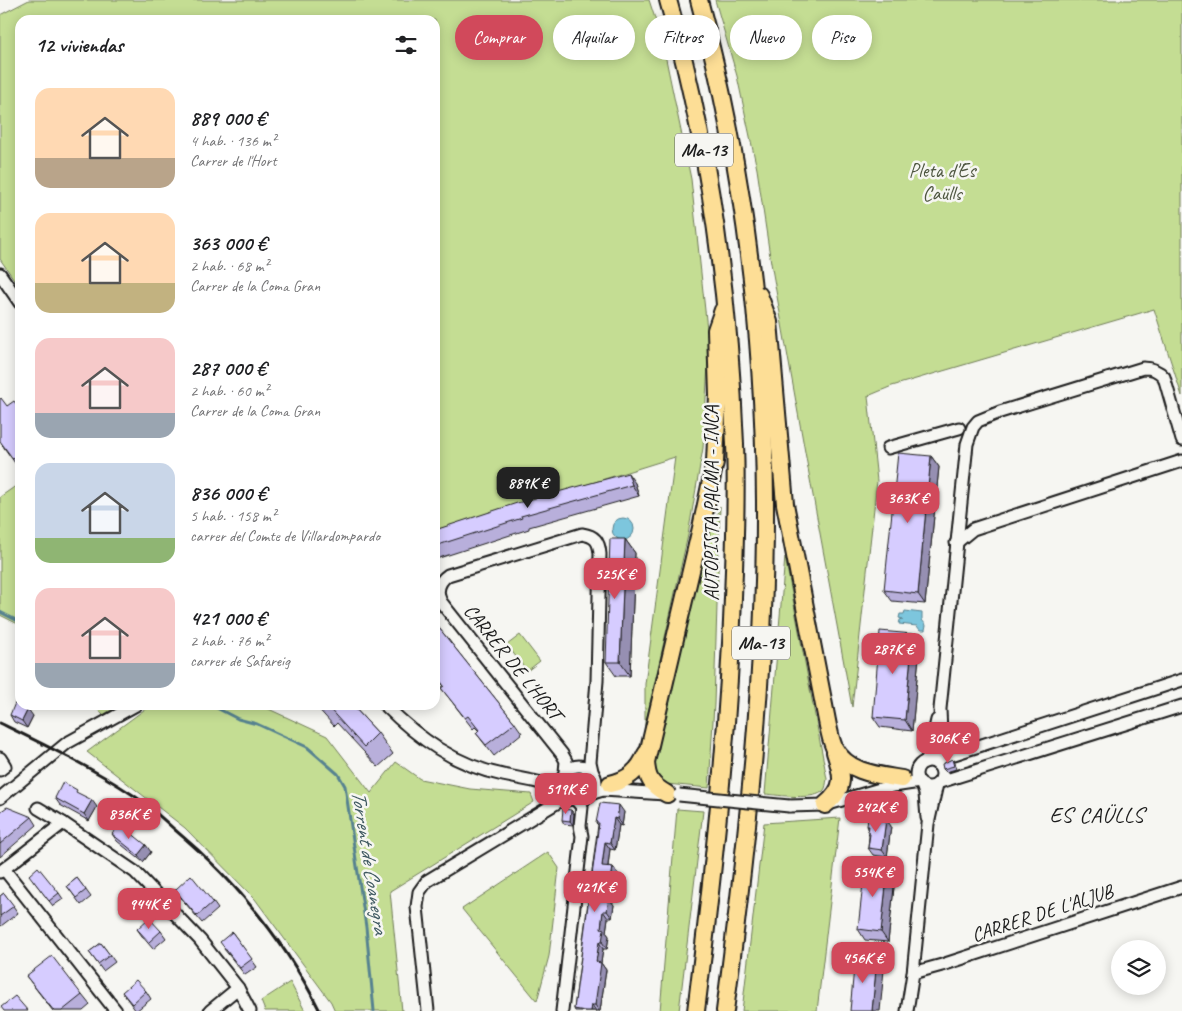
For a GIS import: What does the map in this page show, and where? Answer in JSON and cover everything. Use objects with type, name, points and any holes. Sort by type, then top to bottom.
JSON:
[{"type":"highway","name":"AUTOPISTA PALMA - INCA","points":[[668,0],[689,81],[713,200],[726,303],[735,445],[736,510],[726,727],[718,822],[696,1011]]},
{"type":"highway","name":"Ma-13","points":[[698,0],[730,134],[752,274],[762,388],[765,502],[764,569],[756,730],[739,900],[725,1011]]},
{"type":"highway","points":[[752,274],[769,322],[785,504],[828,726],[842,773],[838,792],[825,805]]},
{"type":"highway","points":[[672,794],[654,786],[647,774],[646,762],[702,528],[715,462],[718,396],[716,330],[726,303]]},
{"type":"highway","points":[[610,784],[620,782],[634,774],[644,759],[650,745]]},
{"type":"highway","points":[[834,747],[848,764],[872,775],[915,780]]},
{"type":"street","points":[[0,274],[15,296]]},
{"type":"street","points":[[937,764],[941,733],[940,709],[956,543],[967,444],[973,427],[978,421],[1000,412],[1143,368],[1151,368],[1159,371],[1164,377],[1182,440]]},
{"type":"street","points":[[888,448],[960,428]]},
{"type":"street","points":[[956,543],[973,529],[1182,461]]},
{"type":"street","name":"CARRER DE L'HORT","points":[[440,584],[448,575],[578,535],[587,535],[595,538],[598,542],[600,554],[597,681],[590,762],[593,773]]},
{"type":"street","name":"CARRER DE L'HORT","points":[[440,600],[562,754],[566,761],[564,773]]},
{"type":"street","points":[[937,764],[945,757],[1182,680]]},
{"type":"street","points":[[428,1011],[417,907],[421,888],[427,881],[568,795],[585,799],[592,793],[603,790],[643,791],[789,806],[825,805],[915,780],[931,787],[938,783],[1182,706]]},
{"type":"street","points":[[915,780],[919,767],[929,756],[933,732],[940,709]]},
{"type":"street","points":[[0,798],[67,743],[127,710]]},
{"type":"street","points":[[390,710],[410,729],[445,754],[487,771],[533,782],[552,784],[582,807],[580,826],[582,836],[562,1011]]},
{"type":"street","points":[[0,758],[5,766],[0,770]]},
{"type":"street","points":[[907,1011],[913,973],[928,824],[942,772],[937,764],[932,761],[925,762]]},
{"type":"street","points":[[520,778],[535,776],[555,778],[576,765],[585,766],[602,781],[643,791]]},
{"type":"street","points":[[564,773],[561,781],[568,795]]},
{"type":"street","points":[[582,836],[586,828],[589,801],[596,784],[593,773]]},
{"type":"street","points":[[887,787],[915,780]]},
{"type":"street","points":[[915,780],[925,794],[928,824]]},
{"type":"street","points":[[38,808],[135,872],[200,940],[238,988],[250,1011]]},
{"type":"street","points":[[63,823],[2,870],[116,1011]]},
{"type":"street","name":"CARRER DE L'ALJUB","points":[[913,973],[1182,887]]},
{"type":"street","points":[[210,1011],[238,988]]},
{"type":"green space","points":[[29,0],[649,0],[654,15],[645,15],[645,60],[666,60],[691,179],[709,348],[703,448],[688,535],[645,726],[645,684],[675,457],[440,530],[440,15],[15,15],[15,281],[0,259],[0,15]]},
{"type":"green space","name":"Pleta d'Es Caülls","points":[[715,0],[1182,0],[1182,396],[1154,309],[892,386],[868,396],[877,481],[852,707],[771,263],[757,169],[732,60],[802,60],[802,15],[730,15],[730,52]]},
{"type":"green space","points":[[15,486],[15,622],[0,615],[0,497]]},
{"type":"green space","points":[[720,506],[714,704],[709,788],[666,784],[656,778],[653,767],[701,558]]},
{"type":"green space","points":[[785,557],[827,779],[824,790],[820,793],[805,796],[765,794]]},
{"type":"green space","points":[[520,635],[540,661],[527,671],[507,645]]},
{"type":"green space","points":[[98,710],[111,710],[103,715]]},
{"type":"green space","points":[[144,710],[271,710],[327,736],[371,793],[396,762],[420,779],[470,789],[531,794],[534,802],[390,891],[402,1011],[335,1011],[331,1002],[255,899],[185,828],[87,752]]},
{"type":"green space","points":[[677,809],[703,811],[679,1011],[660,1011]]},
{"type":"green space","points":[[840,818],[817,1011],[742,1011],[764,823]]},
{"type":"green space","points":[[548,852],[559,868],[549,956],[537,1001],[462,909]]},
{"type":"green space","points":[[290,982],[305,1011],[265,1011],[261,1001]]},
{"type":"water","points":[[623,518],[631,521],[634,529],[631,537],[623,540],[615,537],[612,529],[615,521]]},
{"type":"water","points":[[905,611],[922,613],[922,620],[926,625],[925,630],[920,630],[917,626],[899,624],[900,620],[903,619],[899,618],[900,614],[904,614]]},
{"type":"building","points":[[0,399],[7,406],[14,401],[15,402],[15,458],[13,459],[0,441]]},
{"type":"building","points":[[898,453],[931,456],[918,594],[884,590]]},
{"type":"building","points":[[628,473],[632,485],[521,516],[522,518],[440,544],[440,528],[517,503]]},
{"type":"building","points":[[610,539],[625,539],[620,662],[606,662]]},
{"type":"building","points":[[440,629],[515,723],[486,745],[476,733],[479,730],[468,716],[465,718],[441,688],[444,686],[440,681]]},
{"type":"building","points":[[880,631],[913,634],[905,720],[873,717]]},
{"type":"building","points":[[15,703],[15,710],[28,710],[22,721],[10,715]]},
{"type":"building","points":[[331,710],[357,710],[378,733],[364,747]]},
{"type":"building","points":[[952,759],[954,766],[943,769],[942,764]]},
{"type":"building","points":[[63,782],[77,790],[76,792],[92,800],[84,814],[55,798]]},
{"type":"building","points":[[600,803],[619,805],[617,819],[614,818],[610,843],[605,842],[602,866],[613,867],[611,880],[607,880],[605,898],[609,898],[607,911],[603,911],[601,928],[604,929],[602,942],[599,942],[596,962],[601,963],[595,1005],[592,1005],[591,1011],[585,1011],[574,1009],[599,823],[596,823]]},
{"type":"building","points":[[7,807],[32,817],[0,844],[0,812]]},
{"type":"building","points":[[563,809],[571,810],[570,821],[562,820]]},
{"type":"building","points":[[868,817],[886,819],[882,850],[868,848],[870,834],[868,833],[869,826],[867,826]]},
{"type":"building","points":[[120,824],[146,845],[138,855],[112,834]]},
{"type":"building","points":[[865,865],[888,867],[881,932],[858,929]]},
{"type":"building","points":[[38,867],[59,893],[49,901],[29,875]]},
{"type":"building","points":[[191,875],[213,902],[197,916],[175,890]]},
{"type":"building","points":[[77,878],[86,890],[76,898],[67,886]]},
{"type":"building","points":[[4,893],[14,906],[0,916],[0,896]]},
{"type":"building","points":[[149,918],[161,931],[149,942],[137,929]]},
{"type":"building","points":[[232,932],[252,959],[240,968],[220,942]]},
{"type":"building","points":[[101,943],[110,955],[98,964],[89,952]]},
{"type":"building","points":[[52,956],[82,995],[62,1011],[54,1011],[26,976]]},
{"type":"building","points":[[855,957],[877,959],[872,1011],[850,1011]]},
{"type":"building","points":[[136,980],[146,991],[132,1004],[122,992]]},
{"type":"building","points":[[15,996],[28,1011],[4,1011],[1,1007]]},
{"type":"waterway","name":"Torrent de Coanegra","points":[[0,612],[15,620]]},
{"type":"waterway","name":"Torrent de Coanegra","points":[[221,710],[307,747],[338,774],[345,786],[366,927],[374,1011]]},
{"type":"railway","points":[[0,723],[68,757],[133,795],[196,849],[238,890],[274,935],[291,959],[320,1011]]},
{"type":"district","name":"ES CAÜLLS","points":[[1097,815]]}]
